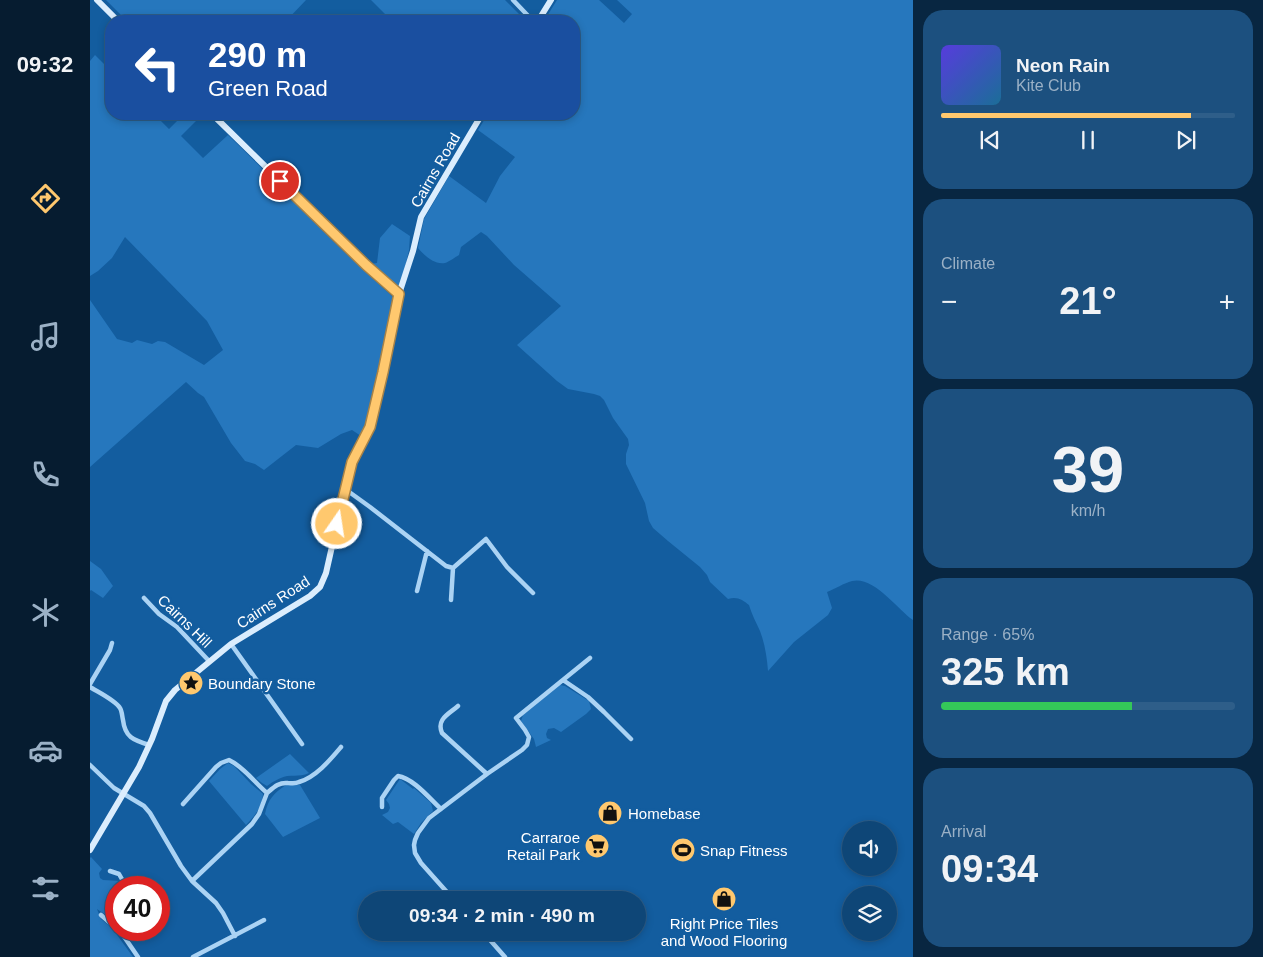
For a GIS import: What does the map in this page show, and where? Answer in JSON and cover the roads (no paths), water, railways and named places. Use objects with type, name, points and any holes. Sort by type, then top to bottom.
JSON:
[{"type":"street","points":[[96,0],[112,15]]},
{"type":"street","points":[[513,0],[527,15]]},
{"type":"street","points":[[542,15],[551,0]]},
{"type":"street","points":[[218,120],[366,265],[399,294]]},
{"type":"street","name":"Cairns Road","points":[[90,850],[139,767],[166,701],[175,690],[231,644],[310,596],[320,587],[326,573],[352,462],[370,427],[399,294],[413,251],[421,217],[478,120]]},
{"type":"street","points":[[345,489],[446,566],[453,568]]},
{"type":"street","points":[[451,600],[453,568],[486,539],[507,567],[533,593]]},
{"type":"street","points":[[417,591],[427,551]]},
{"type":"street","name":"Cairns Hill","points":[[144,598],[159,614],[177,627],[209,661]]},
{"type":"street","points":[[112,643],[90,686],[119,706],[124,728],[129,736],[149,745]]},
{"type":"street","points":[[231,644],[302,744]]},
{"type":"street","points":[[446,891],[421,863],[415,853],[414,846],[418,833],[429,818],[527,746],[529,737],[516,718],[590,658]]},
{"type":"street","points":[[563,680],[588,697],[631,739]]},
{"type":"street","points":[[458,706],[443,718],[440,723],[442,733],[487,774]]},
{"type":"street","points":[[192,881],[252,824],[259,814],[267,792],[276,785],[285,782],[298,783],[309,778],[341,747]]},
{"type":"street","points":[[183,804],[216,767],[229,760],[234,762],[267,792]]},
{"type":"street","points":[[90,765],[114,788],[144,806],[150,813],[181,866],[192,881],[223,912],[235,936]]},
{"type":"street","points":[[382,807],[382,798],[398,776],[404,777],[413,783],[441,809]]},
{"type":"street","points":[[110,872],[120,876]]},
{"type":"street","points":[[101,915],[105,918]]},
{"type":"street","points":[[193,957],[264,920]]},
{"type":"street","points":[[128,941],[138,957]]},
{"type":"street","points":[[491,941],[505,957]]},
{"type":"place","name":"Boundary Stone","points":[[191,683]]},
{"type":"place","name":"Homebase","points":[[610,813]]},
{"type":"place","name":"Carraroe Retail Park","points":[[597,846]]},
{"type":"place","name":"Snap Fitness","points":[[683,850]]},
{"type":"place","name":"Right Price Tiles and Wood Flooring","points":[[724,899]]}]
